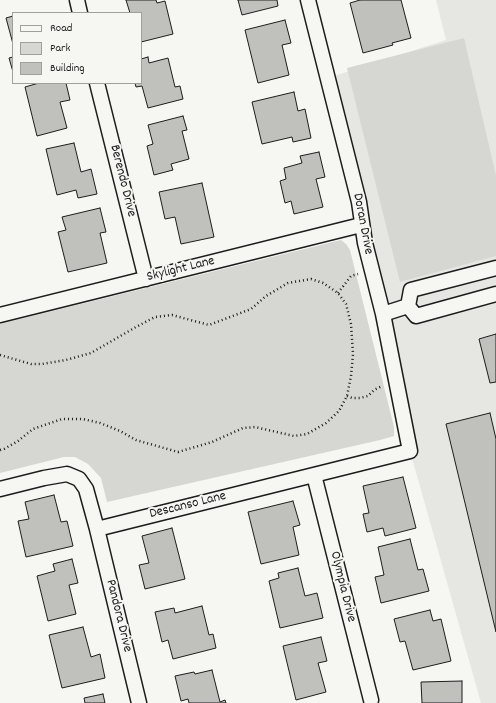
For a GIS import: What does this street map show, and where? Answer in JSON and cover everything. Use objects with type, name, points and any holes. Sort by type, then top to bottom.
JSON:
[{"type":"street","points":[[77,0],[80,12]]},
{"type":"street","name":"Doran Drive","points":[[308,0],[359,202],[362,225],[383,314],[410,451]]},
{"type":"street","name":"Berendo Drive","points":[[97,84],[146,279]]},
{"type":"street","name":"Skylight Lane","points":[[0,315],[362,225]]},
{"type":"street","points":[[408,306],[412,290],[496,268]]},
{"type":"street","points":[[408,306],[416,316],[496,294]]},
{"type":"street","points":[[383,314],[408,306]]},
{"type":"street","name":"Descanso Lane","points":[[97,529],[410,451]]},
{"type":"street","points":[[0,489],[67,474],[79,479],[86,489],[97,529]]},
{"type":"street","name":"Olympia Drive","points":[[314,475],[371,700]]},
{"type":"street","name":"Pandora Drive","points":[[97,529],[139,703]]},
{"type":"path","points":[[338,294],[350,276],[372,270]]},
{"type":"path","points":[[0,355],[31,364],[42,364],[66,360],[91,353],[136,326],[155,317],[172,315],[209,325],[251,309],[266,296],[288,283],[312,279],[323,283],[338,294],[346,304],[351,324],[353,354],[347,396],[339,411],[326,423],[307,434],[294,436],[255,427],[243,428],[212,442],[178,452],[136,440],[120,431],[100,423],[83,419],[62,419],[33,430],[18,441],[0,450]]},
{"type":"path","points":[[347,396],[352,398],[368,396],[374,390],[396,381]]},
{"type":"shaded area","points":[[436,0],[496,0],[496,703],[481,703],[410,451],[328,78],[446,40]]},
{"type":"green space","points":[[464,38],[496,176],[496,256],[400,282],[347,68]]},
{"type":"green space","points":[[341,240],[350,250],[394,427],[394,436],[107,502],[101,478],[88,464],[75,457],[64,457],[0,473],[0,324]]},
{"type":"building","points":[[126,0],[156,0],[157,3],[165,1],[173,34],[142,42],[142,12],[130,12]]},
{"type":"building","points":[[238,0],[277,0],[278,6],[242,15]]},
{"type":"building","points":[[360,0],[401,0],[411,38],[392,43],[393,45],[363,53],[350,3]]},
{"type":"building","points":[[12,16],[12,40],[6,18]]},
{"type":"building","points":[[285,20],[291,43],[282,45],[289,75],[258,83],[245,30]]},
{"type":"building","points":[[12,57],[12,68],[9,58]]},
{"type":"building","points":[[148,57],[149,63],[168,58],[175,87],[180,86],[183,99],[148,108],[142,86],[136,87],[135,84],[142,84],[142,59]]},
{"type":"building","points":[[36,84],[66,84],[70,100],[60,102],[67,128],[37,136],[25,87]]},
{"type":"building","points":[[294,92],[298,111],[305,109],[311,138],[293,142],[292,137],[262,144],[252,102]]},
{"type":"building","points":[[183,116],[187,130],[182,131],[189,159],[171,164],[173,170],[154,175],[147,146],[153,144],[148,125]]},
{"type":"building","points":[[74,143],[81,172],[91,169],[97,194],[78,198],[76,190],[57,195],[46,149]]},
{"type":"building","points":[[319,152],[325,177],[316,179],[323,207],[294,214],[291,201],[285,203],[280,181],[286,179],[284,168],[302,163],[300,156]]},
{"type":"building","points":[[202,183],[214,237],[181,244],[175,217],[165,219],[159,192]]},
{"type":"building","points":[[100,208],[106,232],[100,233],[107,263],[68,272],[58,232],[66,230],[62,217]]},
{"type":"building","points":[[496,334],[496,382],[490,383],[479,339]]},
{"type":"building","points":[[490,413],[496,439],[496,632],[446,424]]},
{"type":"building","points":[[403,477],[416,528],[385,536],[383,528],[367,532],[363,514],[369,513],[363,486]]},
{"type":"building","points":[[54,495],[61,522],[67,521],[73,546],[26,557],[18,521],[29,519],[25,502]]},
{"type":"building","points":[[293,501],[300,525],[293,527],[299,555],[261,564],[248,512]]},
{"type":"building","points":[[172,528],[185,579],[145,589],[139,565],[149,563],[142,536]]},
{"type":"building","points":[[410,539],[418,570],[423,569],[429,591],[381,603],[375,577],[384,575],[378,547]]},
{"type":"building","points":[[72,559],[78,583],[69,585],[76,614],[48,621],[37,576],[55,571],[53,564]]},
{"type":"building","points":[[298,568],[305,596],[317,593],[323,618],[280,628],[269,581],[279,578],[278,573]]},
{"type":"building","points":[[202,606],[209,635],[213,634],[216,648],[173,659],[168,640],[162,642],[155,612],[174,608],[175,613]]},
{"type":"building","points":[[430,610],[433,621],[441,619],[451,661],[413,670],[405,641],[400,642],[394,619]]},
{"type":"building","points":[[83,627],[91,657],[100,654],[105,678],[62,688],[49,635]]},
{"type":"building","points":[[321,637],[327,661],[318,663],[326,692],[296,700],[283,646]]},
{"type":"building","points":[[212,670],[220,702],[225,700],[226,703],[189,703],[188,699],[181,701],[175,676],[194,672],[195,674]]},
{"type":"building","points":[[462,681],[462,703],[422,703],[421,682]]},
{"type":"building","points":[[103,694],[105,703],[85,703],[84,698]]}]
